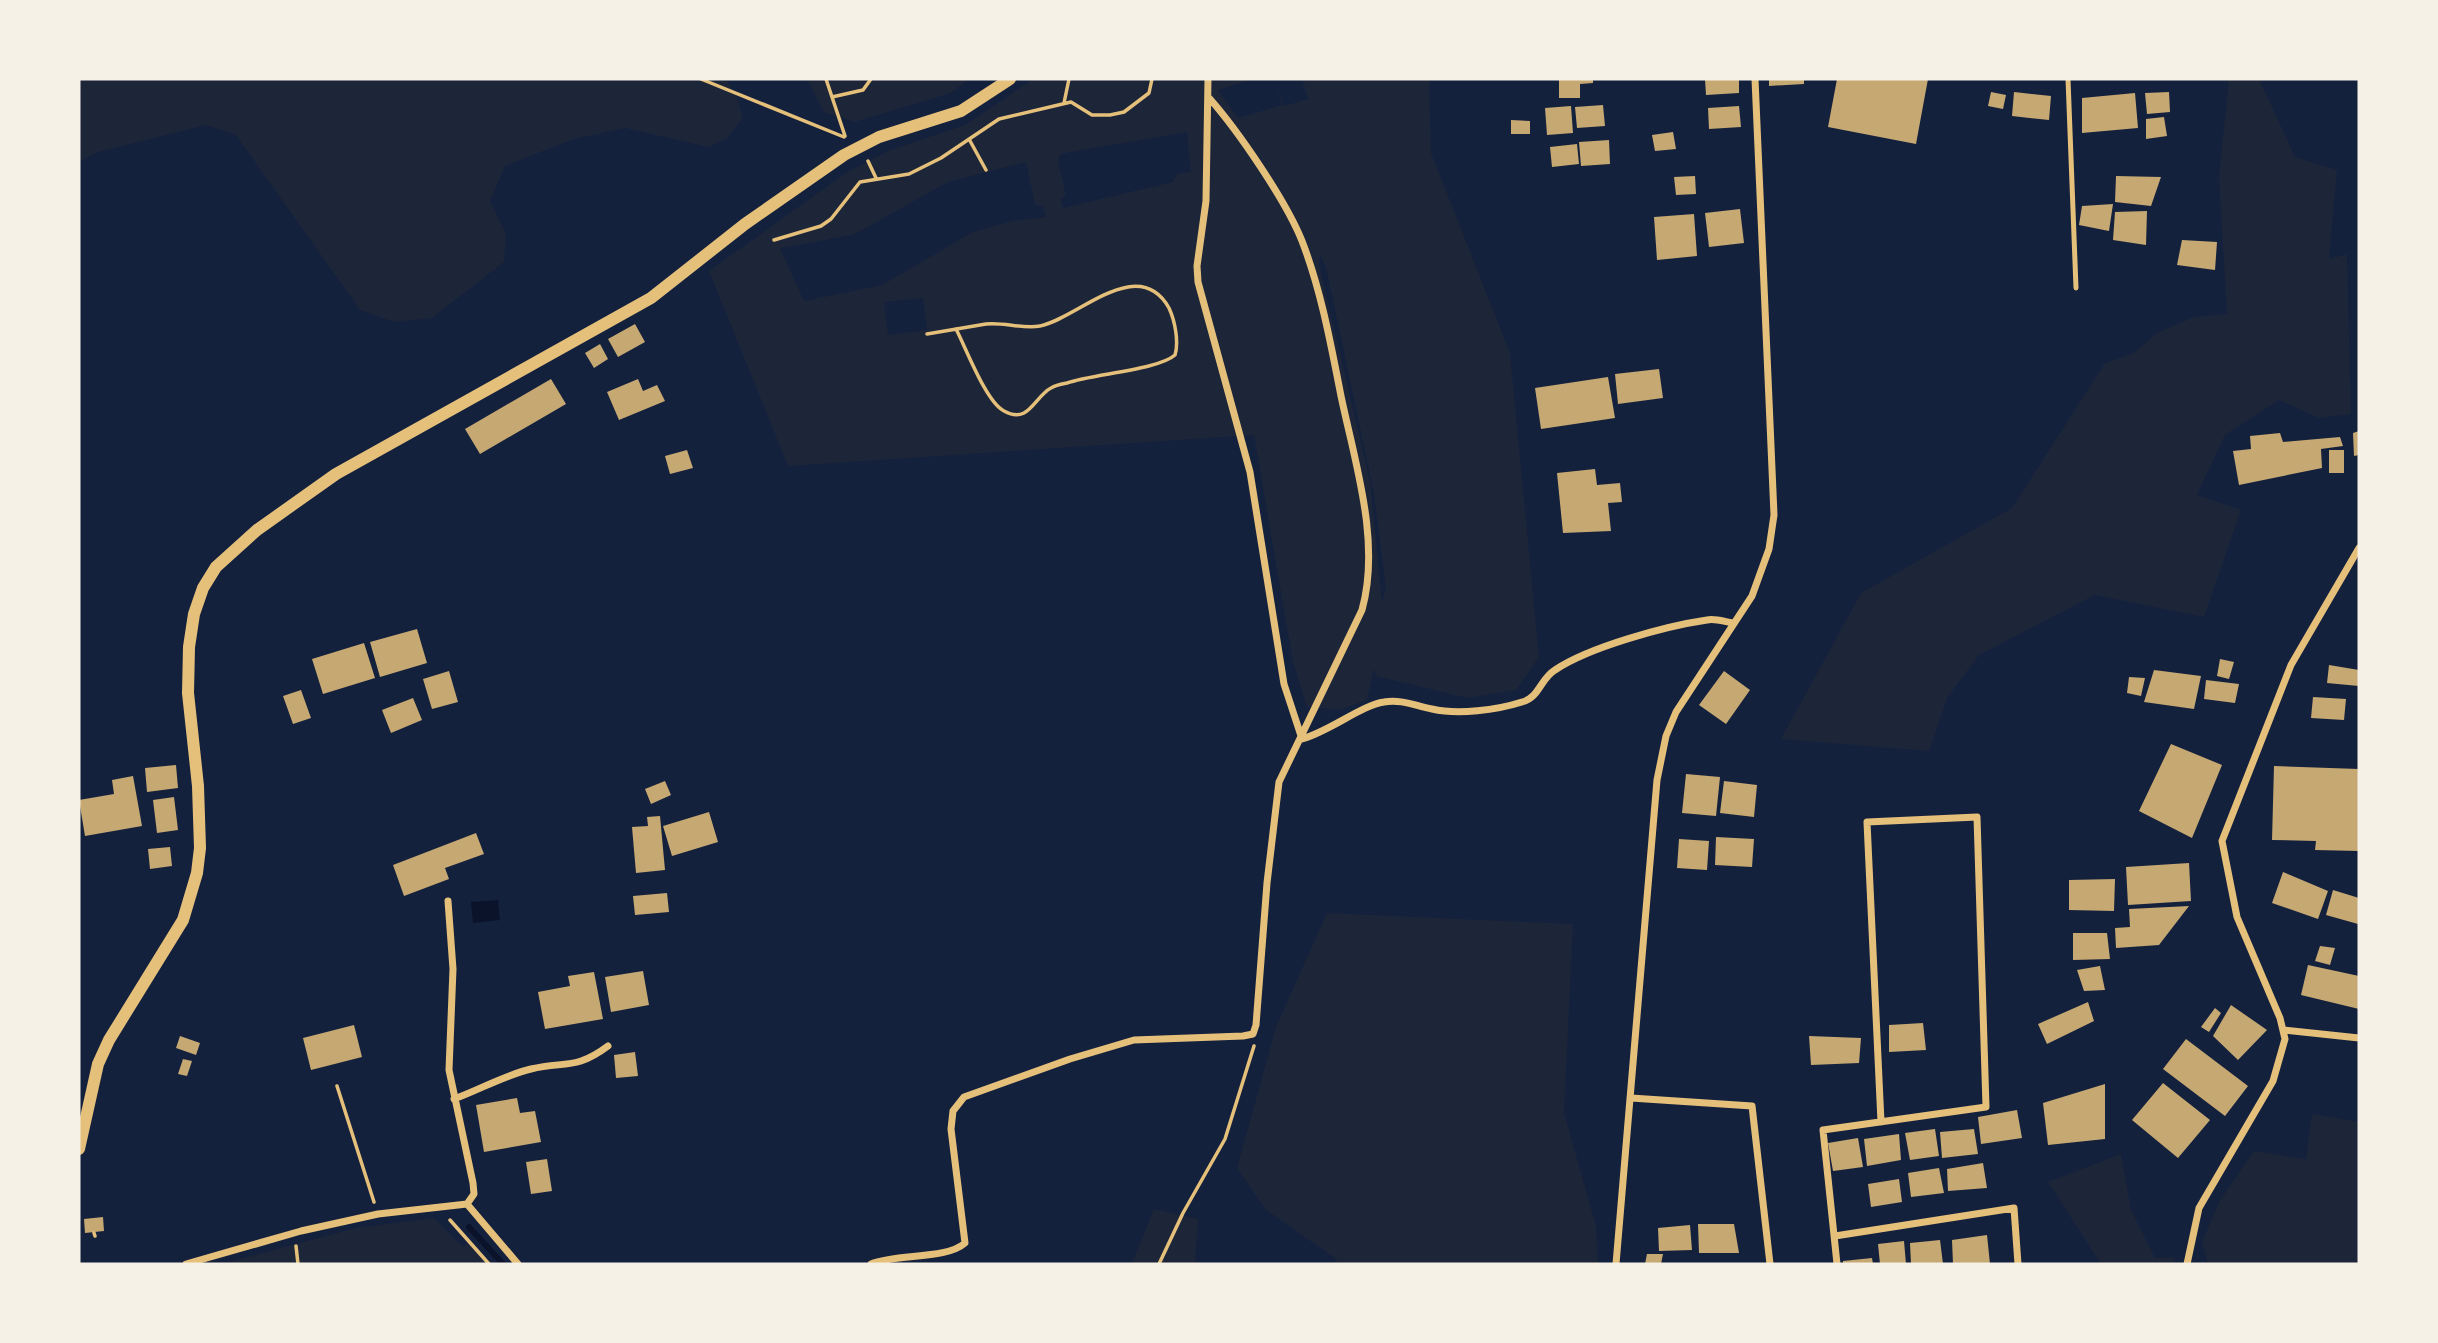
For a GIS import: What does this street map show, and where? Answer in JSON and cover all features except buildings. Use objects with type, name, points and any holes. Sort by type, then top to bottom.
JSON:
[{"type":"street","points":[[79,1149],[98,1063],[109,1040],[183,920],[198,873],[198,786],[188,693],[188,648],[197,606],[216,568],[275,516],[335,474],[651,298],[745,224],[844,155],[879,138],[961,111],[1010,79]]},
{"type":"street","points":[[1208,79],[1210,99],[1206,121],[1206,201],[1197,266],[1198,282],[1250,472],[1284,684],[1302,739]]},
{"type":"street","points":[[1616,1264],[1657,780],[1666,736],[1676,712],[1752,596],[1769,549],[1774,515],[1755,79]]},
{"type":"street","points":[[871,1264],[897,1257],[947,1251],[965,1243],[951,1129],[953,1111],[964,1097],[1070,1059],[1134,1040],[1253,1034],[1256,1025],[1275,799],[1284,772],[1362,610],[1368,587],[1369,559],[1360,483],[1334,362],[1301,241],[1287,212],[1225,115],[1210,99]]},
{"type":"street","points":[[2187,1264],[2199,1208],[2273,1081],[2285,1039],[2237,917],[2222,841],[2291,665],[2359,548]]},
{"type":"street","points":[[1302,739],[1320,734],[1384,702],[1406,701],[1433,710],[1521,703],[1535,696],[1546,676],[1558,667],[1601,648],[1710,619],[1734,623]]},
{"type":"street","points":[[1837,1264],[1823,1130],[1881,1122],[1986,1107],[1977,817],[1867,822],[1881,1122]]},
{"type":"street","points":[[186,1264],[301,1231],[378,1214],[467,1204],[474,1194],[473,1183],[454,1100],[449,1063],[453,969],[448,901]]},
{"type":"street","points":[[2283,1030],[2359,1038]]},
{"type":"street","points":[[454,1100],[531,1069],[583,1062],[608,1046]]},
{"type":"street","points":[[1631,1098],[1752,1106],[1770,1264]]},
{"type":"street","points":[[467,1204],[518,1264]]},
{"type":"street","points":[[1835,1237],[2014,1208],[2018,1264]]},
{"type":"lane","points":[[2068,79],[2076,288]]},
{"type":"path","points":[[701,79],[847,140],[825,79]]},
{"type":"path","points":[[832,97],[863,90],[871,79]]},
{"type":"path","points":[[1064,103],[1069,79]]},
{"type":"path","points":[[774,240],[821,226],[831,219],[860,182],[909,174],[942,158],[993,120],[1064,103],[1077,105],[1098,116],[1124,112],[1149,93],[1152,79]]},
{"type":"path","points":[[969,139],[986,170]]},
{"type":"path","points":[[866,158],[876,178]]},
{"type":"path","points":[[927,334],[956,329],[996,323],[1040,326],[1067,316],[1108,290],[1143,288],[1164,301],[1169,309],[1177,348],[1175,355],[1162,362],[1078,379],[1051,388],[1033,408],[1014,414],[1007,413],[994,403],[956,329]]},
{"type":"path","points":[[1159,1264],[1183,1213],[1225,1139],[1249,1069],[1254,1046],[1253,1034]]},
{"type":"path","points":[[337,1086],[378,1214]]},
{"type":"path","points":[[441,1207],[489,1264]]},
{"type":"shaded area","points":[[79,79],[726,79],[736,95],[743,118],[727,138],[709,147],[625,128],[574,139],[505,166],[490,201],[506,234],[504,262],[432,318],[394,322],[360,310],[236,135],[206,125],[98,152],[79,162]]},
{"type":"shaded area","points":[[807,79],[969,79],[951,93],[855,122],[824,112]]},
{"type":"shaded area","points":[[1033,79],[1254,79],[1218,90],[1238,118],[1282,105],[1274,79],[1284,106],[1308,99],[1302,79],[1429,79],[1431,153],[1510,353],[1539,657],[1516,690],[1468,698],[1376,676],[1374,669],[1367,700],[1339,710],[1307,707],[1293,662],[1254,435],[788,466],[709,271],[846,173],[888,151],[965,125]],"holes":[[[1187,132],[1191,172],[1177,174],[1173,182],[1063,208],[1061,199],[1066,196],[1058,161],[1060,154]],[[1026,162],[1035,205],[1043,206],[1046,217],[1012,221],[973,232],[882,285],[804,301],[780,248],[853,235],[948,182]],[[1320,255],[1326,267],[1374,494],[1386,588],[1382,602],[1370,481],[1319,265]],[[923,298],[927,330],[888,335],[884,302]]]},
{"type":"shaded area","points":[[2229,79],[2259,79],[2295,157],[2337,170],[2329,259],[2347,254],[2351,414],[2319,418],[2279,400],[2225,435],[2197,495],[2241,510],[2204,617],[2095,595],[1979,655],[1947,698],[1929,751],[1781,739],[1861,593],[2012,508],[2105,363],[2134,353],[2157,333],[2194,317],[2227,314],[2219,176]]},
{"type":"shaded area","points":[[498,900],[500,920],[473,923],[471,902]]},
{"type":"shaded area","points":[[1327,913],[1573,924],[1564,1113],[1596,1226],[1598,1264],[1337,1264],[1336,1259],[1265,1209],[1237,1168],[1276,1027]]},
{"type":"shaded area","points":[[2312,1114],[2359,1122],[2359,1264],[2208,1264],[2202,1242],[2219,1202],[2254,1151],[2306,1159]]},
{"type":"shaded area","points":[[2121,1154],[2131,1210],[2155,1258],[2174,1257],[2175,1264],[2101,1264],[2048,1182]]},
{"type":"shaded area","points":[[1154,1209],[1198,1219],[1195,1264],[1132,1264]]},
{"type":"shaded area","points":[[434,1218],[462,1246],[470,1244],[487,1264],[221,1264],[356,1228]]},
{"type":"waterway","points":[[469,1227],[503,1264]]}]
